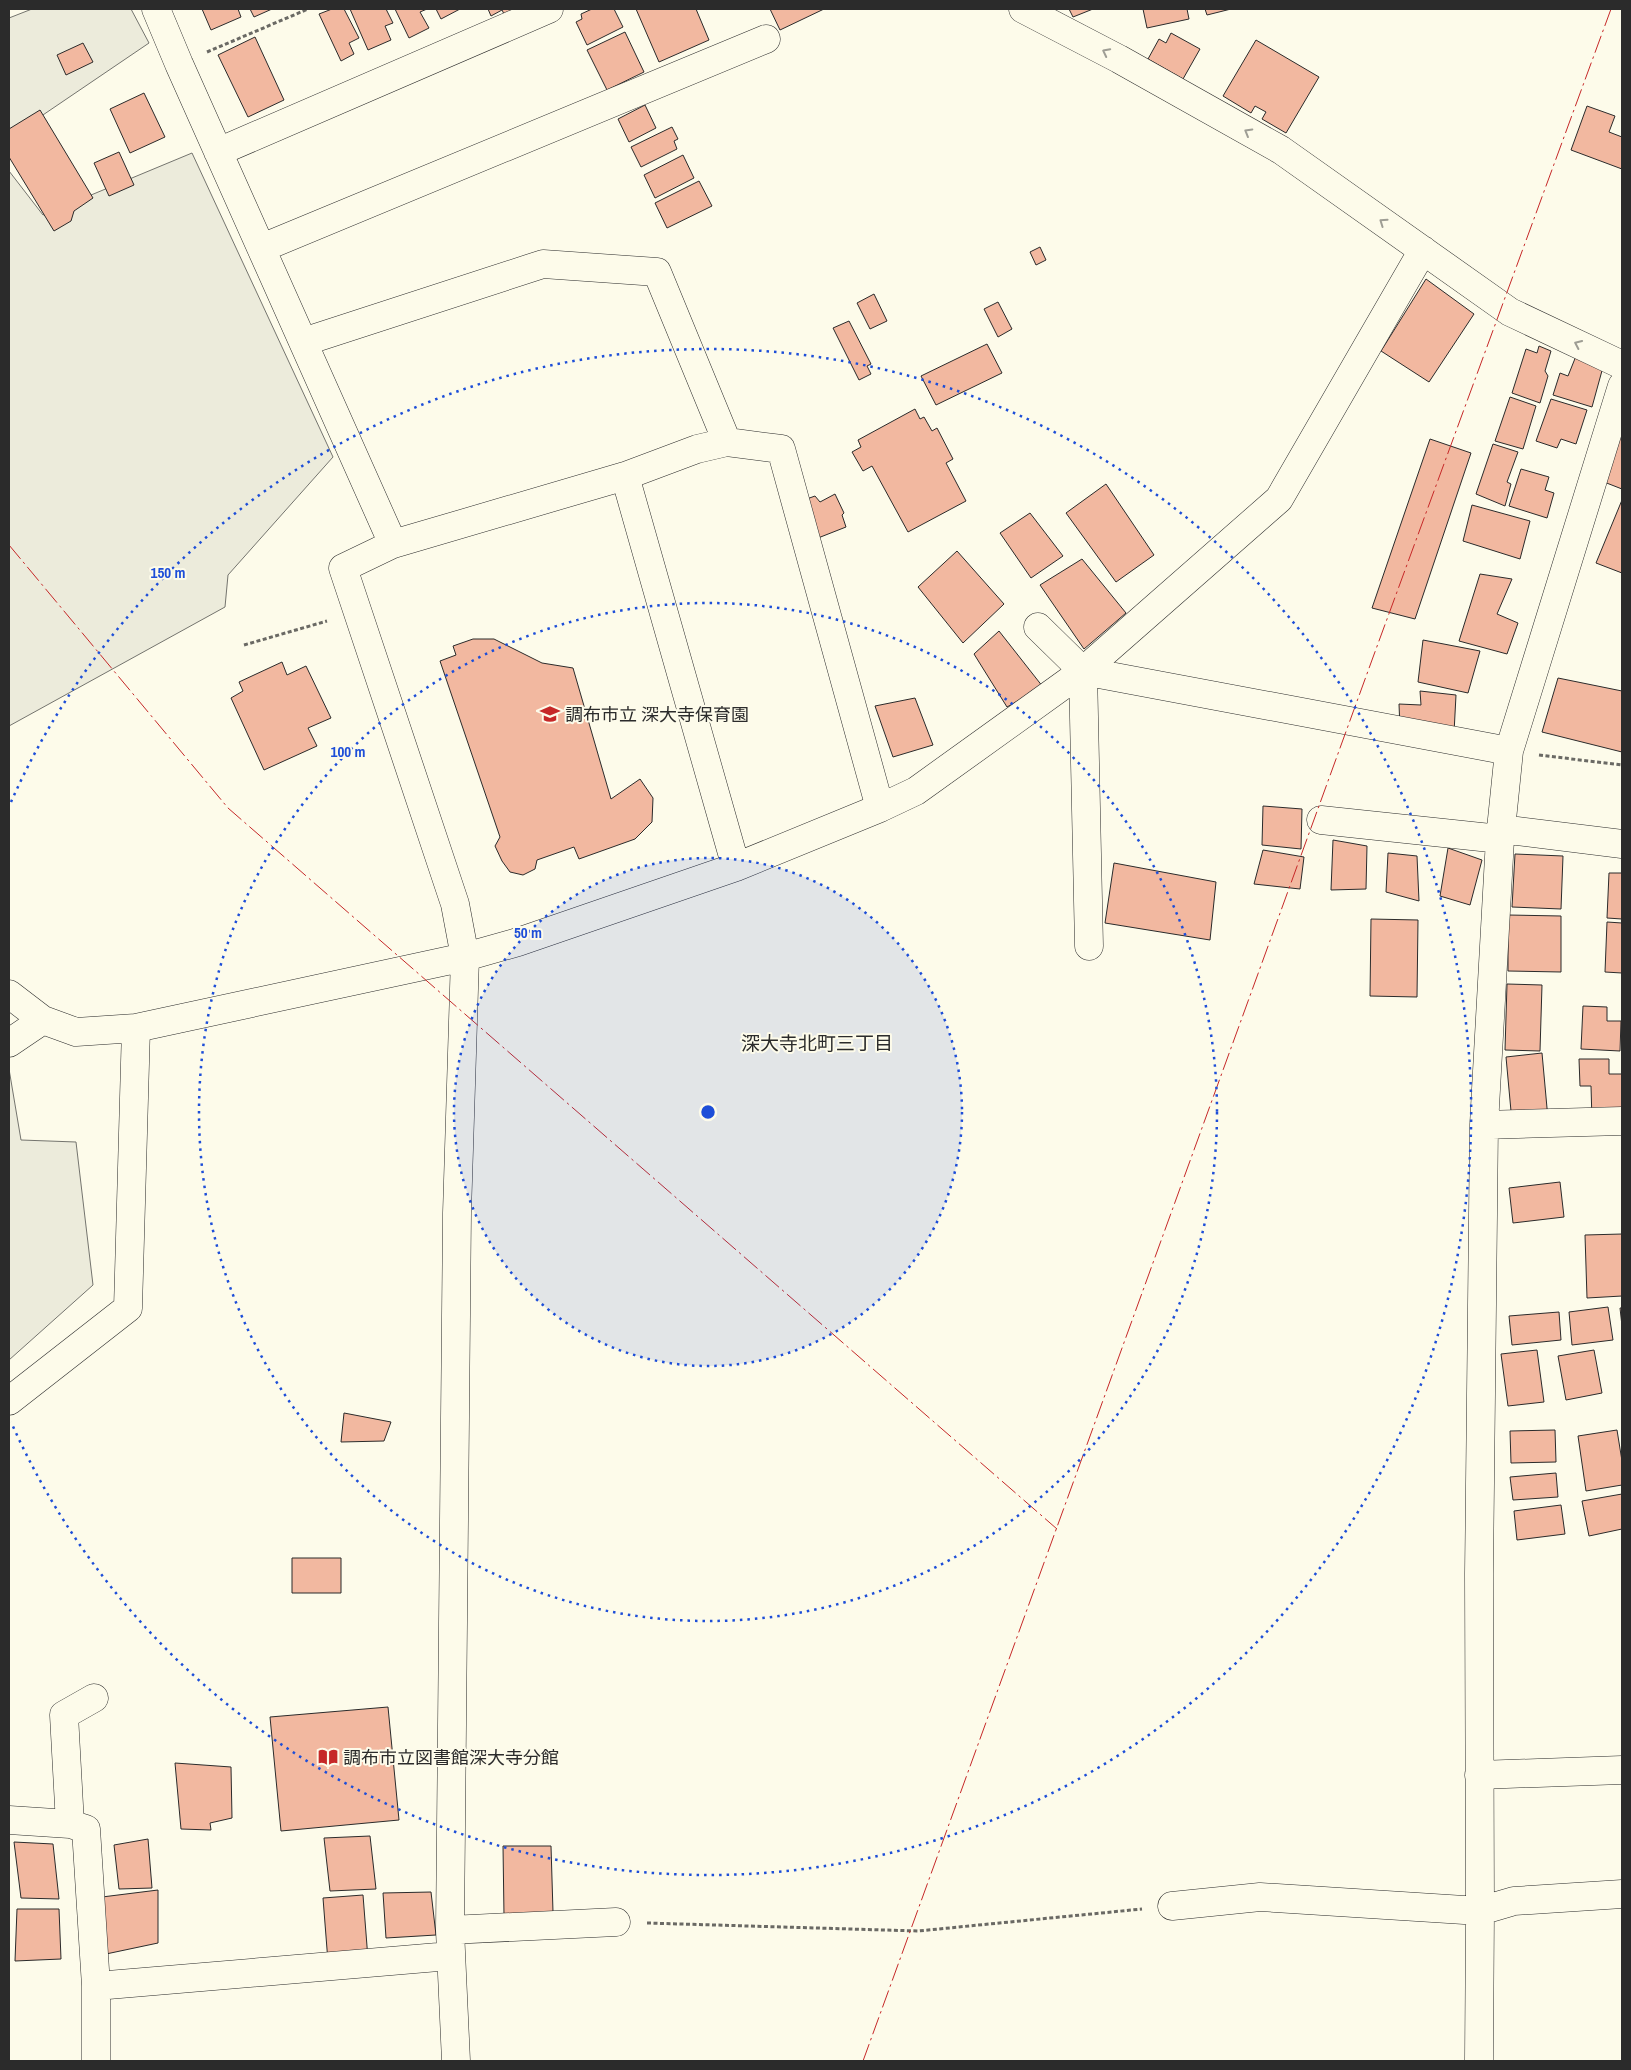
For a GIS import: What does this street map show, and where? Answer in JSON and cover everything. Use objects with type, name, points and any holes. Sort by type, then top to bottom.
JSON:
[{"type":"street","points":[[156,9],[178,64],[393,544]]},
{"type":"street","points":[[218,152],[549,9]]},
{"type":"street","points":[[1023,9],[1119,59],[1281,150],[1510,312],[1622,365]]},
{"type":"street","points":[[262,248],[766,39]]},
{"type":"street","points":[[9,994],[43,1020],[76,1032],[136,1028],[465,957],[518,942],[736,867],[880,808],[916,791],[1083,671],[1279,499],[1423,250]]},
{"type":"street","points":[[303,342],[543,264],[657,272],[727,442]]},
{"type":"street","points":[[1479,2061],[1479,1574],[1484,1125],[1501,834],[1509,751],[1622,386]]},
{"type":"street","points":[[456,2061],[450,1943],[457,1213],[465,957],[455,904],[343,568],[393,544],[625,476],[697,449],[727,442],[781,449],[880,808]]},
{"type":"street","points":[[625,476],[736,867]]},
{"type":"street","points":[[1038,626],[1083,671],[1509,751]]},
{"type":"street","points":[[1083,671],[1089,946]]},
{"type":"street","points":[[1321,820],[1622,844]]},
{"type":"street","points":[[9,1043],[43,1020]]},
{"type":"street","points":[[9,1401],[128,1308],[136,1028]]},
{"type":"street","points":[[1484,1125],[1622,1121]]},
{"type":"street","points":[[70,1824],[64,1715],[94,1698]]},
{"type":"street","points":[[1479,1775],[1622,1770]]},
{"type":"street","points":[[9,1820],[70,1824],[86,1829],[96,1986],[96,2061]]},
{"type":"street","points":[[1172,1906],[1260,1897],[1480,1911],[1514,1901],[1622,1894]]},
{"type":"street","points":[[96,1986],[616,1922]]},
{"type":"path","points":[[178,64],[308,9]]},
{"type":"path","points":[[244,645],[359,612]]},
{"type":"path","points":[[1509,751],[1622,765]]},
{"type":"path","points":[[616,1922],[918,1931],[1172,1906]]},
{"type":"shaded area","points":[[32,9],[131,9],[149,43],[9,138],[9,18]]},
{"type":"shaded area","points":[[192,153],[333,457],[228,575],[225,607],[9,726],[9,171],[43,215]]},
{"type":"shaded area","points":[[9,1069],[21,1140],[76,1142],[93,1285],[9,1360]]},
{"type":"building","points":[[202,9],[238,9],[241,17],[211,30]]},
{"type":"building","points":[[250,9],[272,9],[254,17]]},
{"type":"building","points":[[332,9],[344,9],[359,38],[349,43],[354,54],[341,61],[319,14]]},
{"type":"building","points":[[350,9],[386,9],[393,23],[385,26],[391,40],[368,50]]},
{"type":"building","points":[[395,9],[427,9],[420,12],[429,28],[409,38]]},
{"type":"building","points":[[436,9],[460,9],[441,19]]},
{"type":"building","points":[[488,9],[519,9],[505,16],[502,10],[491,16]]},
{"type":"building","points":[[592,9],[614,9],[623,27],[587,45],[576,22],[582,19],[581,14]]},
{"type":"building","points":[[636,9],[696,9],[709,40],[659,62]]},
{"type":"building","points":[[770,9],[824,9],[780,30]]},
{"type":"building","points":[[1069,9],[1093,9],[1073,17]]},
{"type":"building","points":[[1143,9],[1187,9],[1189,19],[1147,28]]},
{"type":"building","points":[[1205,9],[1231,9],[1207,15]]},
{"type":"building","points":[[625,32],[644,72],[607,90],[587,50]]},
{"type":"building","points":[[1171,33],[1200,49],[1183,79],[1148,59],[1159,39],[1166,43]]},
{"type":"building","points":[[255,37],[284,100],[248,117],[218,55]]},
{"type":"building","points":[[1256,40],[1319,77],[1286,133],[1262,119],[1266,112],[1255,106],[1251,113],[1223,96]]},
{"type":"building","points":[[83,43],[93,62],[66,75],[57,55]]},
{"type":"building","points":[[144,93],[165,137],[130,153],[110,109]]},
{"type":"building","points":[[645,105],[656,128],[629,142],[618,119]]},
{"type":"building","points":[[1587,106],[1615,116],[1609,132],[1622,137],[1622,169],[1571,150]]},
{"type":"building","points":[[40,110],[93,198],[74,211],[71,221],[54,231],[9,157],[9,129]]},
{"type":"building","points":[[672,127],[678,139],[674,141],[677,149],[641,167],[631,147]]},
{"type":"building","points":[[119,152],[134,185],[109,196],[94,163]]},
{"type":"building","points":[[683,155],[694,178],[655,198],[644,175]]},
{"type":"building","points":[[699,181],[712,206],[667,228],[655,203]]},
{"type":"building","points":[[1040,247],[1046,260],[1036,265],[1030,252]]},
{"type":"building","points":[[1426,279],[1474,314],[1429,382],[1381,351]]},
{"type":"building","points":[[874,294],[887,321],[870,329],[857,303]]},
{"type":"building","points":[[998,302],[1012,329],[998,337],[984,309]]},
{"type":"building","points":[[849,321],[871,364],[867,366],[871,374],[859,380],[833,328]]},
{"type":"building","points":[[987,344],[1002,373],[936,405],[921,376]]},
{"type":"building","points":[[1539,346],[1551,351],[1545,371],[1548,376],[1540,403],[1512,393],[1526,349],[1537,353]]},
{"type":"building","points":[[1576,356],[1603,367],[1592,407],[1553,395],[1560,373],[1568,376]]},
{"type":"building","points":[[1510,397],[1536,406],[1523,449],[1495,441]]},
{"type":"building","points":[[1551,399],[1587,410],[1576,444],[1561,439],[1557,448],[1536,441]]},
{"type":"building","points":[[915,409],[920,419],[924,417],[932,431],[937,428],[953,459],[946,463],[966,501],[908,532],[872,466],[863,471],[852,452],[861,447],[858,440]]},
{"type":"building","points":[[1622,431],[1622,489],[1604,482]]},
{"type":"building","points":[[1430,439],[1471,453],[1415,619],[1372,608]]},
{"type":"building","points":[[1493,444],[1518,452],[1507,482],[1511,484],[1505,506],[1476,494]]},
{"type":"building","points":[[1521,469],[1549,477],[1545,490],[1554,493],[1547,518],[1509,506]]},
{"type":"building","points":[[1106,484],[1154,555],[1116,582],[1066,513]]},
{"type":"building","points":[[835,494],[844,513],[842,515],[846,527],[818,538],[804,500],[815,496],[820,502]]},
{"type":"building","points":[[1622,500],[1622,573],[1596,563]]},
{"type":"building","points":[[1472,505],[1530,521],[1520,559],[1463,541]]},
{"type":"building","points":[[1030,513],[1063,556],[1031,578],[1000,533]]},
{"type":"building","points":[[957,551],[1004,604],[963,643],[918,587]]},
{"type":"building","points":[[1082,559],[1126,613],[1084,649],[1040,585]]},
{"type":"building","points":[[1480,574],[1512,579],[1497,614],[1518,623],[1507,654],[1459,641]]},
{"type":"building","points":[[999,631],[1043,687],[1007,707],[974,654]]},
{"type":"building","points":[[473,639],[494,639],[542,663],[573,668],[611,799],[640,779],[653,798],[652,822],[635,839],[579,859],[574,847],[537,860],[535,869],[523,875],[510,872],[495,846],[500,837],[440,661],[456,655],[453,646]]},
{"type":"building","points":[[1423,640],[1480,651],[1468,693],[1418,682]]},
{"type":"building","points":[[282,662],[287,675],[306,666],[331,718],[308,728],[317,746],[264,770],[231,698],[243,691],[239,682]]},
{"type":"building","points":[[1558,678],[1622,691],[1622,752],[1542,732]]},
{"type":"building","points":[[1420,691],[1456,695],[1454,733],[1400,729],[1399,704],[1421,705]]},
{"type":"building","points":[[915,698],[933,745],[893,757],[875,706]]},
{"type":"building","points":[[1263,806],[1302,809],[1301,849],[1262,845]]},
{"type":"building","points":[[1333,840],[1367,846],[1366,889],[1331,890]]},
{"type":"building","points":[[1448,848],[1482,860],[1470,905],[1440,896]]},
{"type":"building","points":[[1263,850],[1304,857],[1300,889],[1254,884]]},
{"type":"building","points":[[1388,853],[1417,856],[1419,901],[1386,892]]},
{"type":"building","points":[[1515,854],[1563,856],[1561,909],[1512,907]]},
{"type":"building","points":[[1114,863],[1216,882],[1210,940],[1105,923]]},
{"type":"building","points":[[1609,873],[1622,873],[1622,919],[1607,918]]},
{"type":"building","points":[[1508,915],[1561,916],[1561,972],[1508,971]]},
{"type":"building","points":[[1371,919],[1418,920],[1417,997],[1370,996]]},
{"type":"building","points":[[1607,922],[1622,923],[1622,973],[1605,972]]},
{"type":"building","points":[[1507,984],[1542,985],[1540,1051],[1505,1050]]},
{"type":"building","points":[[1583,1006],[1607,1007],[1607,1021],[1621,1021],[1620,1051],[1581,1049]]},
{"type":"building","points":[[1542,1053],[1548,1119],[1512,1122],[1506,1057]]},
{"type":"building","points":[[1579,1059],[1609,1059],[1609,1074],[1622,1074],[1622,1120],[1592,1121],[1591,1086],[1580,1086]]},
{"type":"building","points":[[1560,1182],[1564,1217],[1513,1223],[1509,1188]]},
{"type":"building","points":[[1622,1234],[1622,1296],[1587,1298],[1585,1235]]},
{"type":"building","points":[[1608,1307],[1613,1340],[1572,1345],[1569,1312]]},
{"type":"building","points":[[1620,1308],[1622,1308],[1622,1326]]},
{"type":"building","points":[[1559,1312],[1561,1340],[1512,1345],[1509,1316]]},
{"type":"building","points":[[1537,1350],[1544,1402],[1508,1406],[1501,1354]]},
{"type":"building","points":[[1594,1350],[1602,1393],[1566,1400],[1558,1356]]},
{"type":"building","points":[[344,1413],[391,1422],[384,1441],[341,1442]]},
{"type":"building","points":[[1555,1430],[1556,1462],[1511,1463],[1510,1431]]},
{"type":"building","points":[[1617,1430],[1622,1461],[1622,1485],[1586,1491],[1578,1436]]},
{"type":"building","points":[[1556,1473],[1558,1497],[1513,1500],[1510,1477]]},
{"type":"building","points":[[1622,1494],[1622,1529],[1589,1536],[1582,1501]]},
{"type":"building","points":[[1561,1505],[1565,1534],[1517,1540],[1514,1511]]},
{"type":"building","points":[[292,1558],[341,1558],[341,1593],[292,1593]]},
{"type":"building","points":[[388,1707],[399,1820],[281,1831],[270,1717]]},
{"type":"building","points":[[175,1763],[231,1767],[232,1818],[210,1823],[211,1830],[181,1829]]},
{"type":"building","points":[[370,1836],[376,1889],[330,1891],[324,1838]]},
{"type":"building","points":[[148,1839],[152,1888],[119,1889],[114,1845]]},
{"type":"building","points":[[14,1842],[53,1844],[59,1899],[21,1898]]},
{"type":"building","points":[[503,1846],[551,1846],[553,1912],[504,1916]]},
{"type":"building","points":[[158,1890],[158,1943],[106,1954],[102,1897]]},
{"type":"building","points":[[431,1892],[436,1935],[386,1938],[383,1893]]},
{"type":"building","points":[[363,1895],[368,1959],[328,1962],[323,1898]]},
{"type":"building","points":[[17,1909],[59,1909],[61,1959],[15,1961]]},
{"type":"power","points":[[863,2061],[1372,660],[1611,9]]},
{"type":"power","points":[[9,545],[228,808],[1057,1529]]},
{"type":"place","name":"調布市立 深大寺保育園","points":[[550,714]]},
{"type":"place","name":"調布市立図書館深大寺分館","points":[[328,1757]]},
{"type":"district","name":"深大寺北町三丁目","points":[[817,1043]]}]
